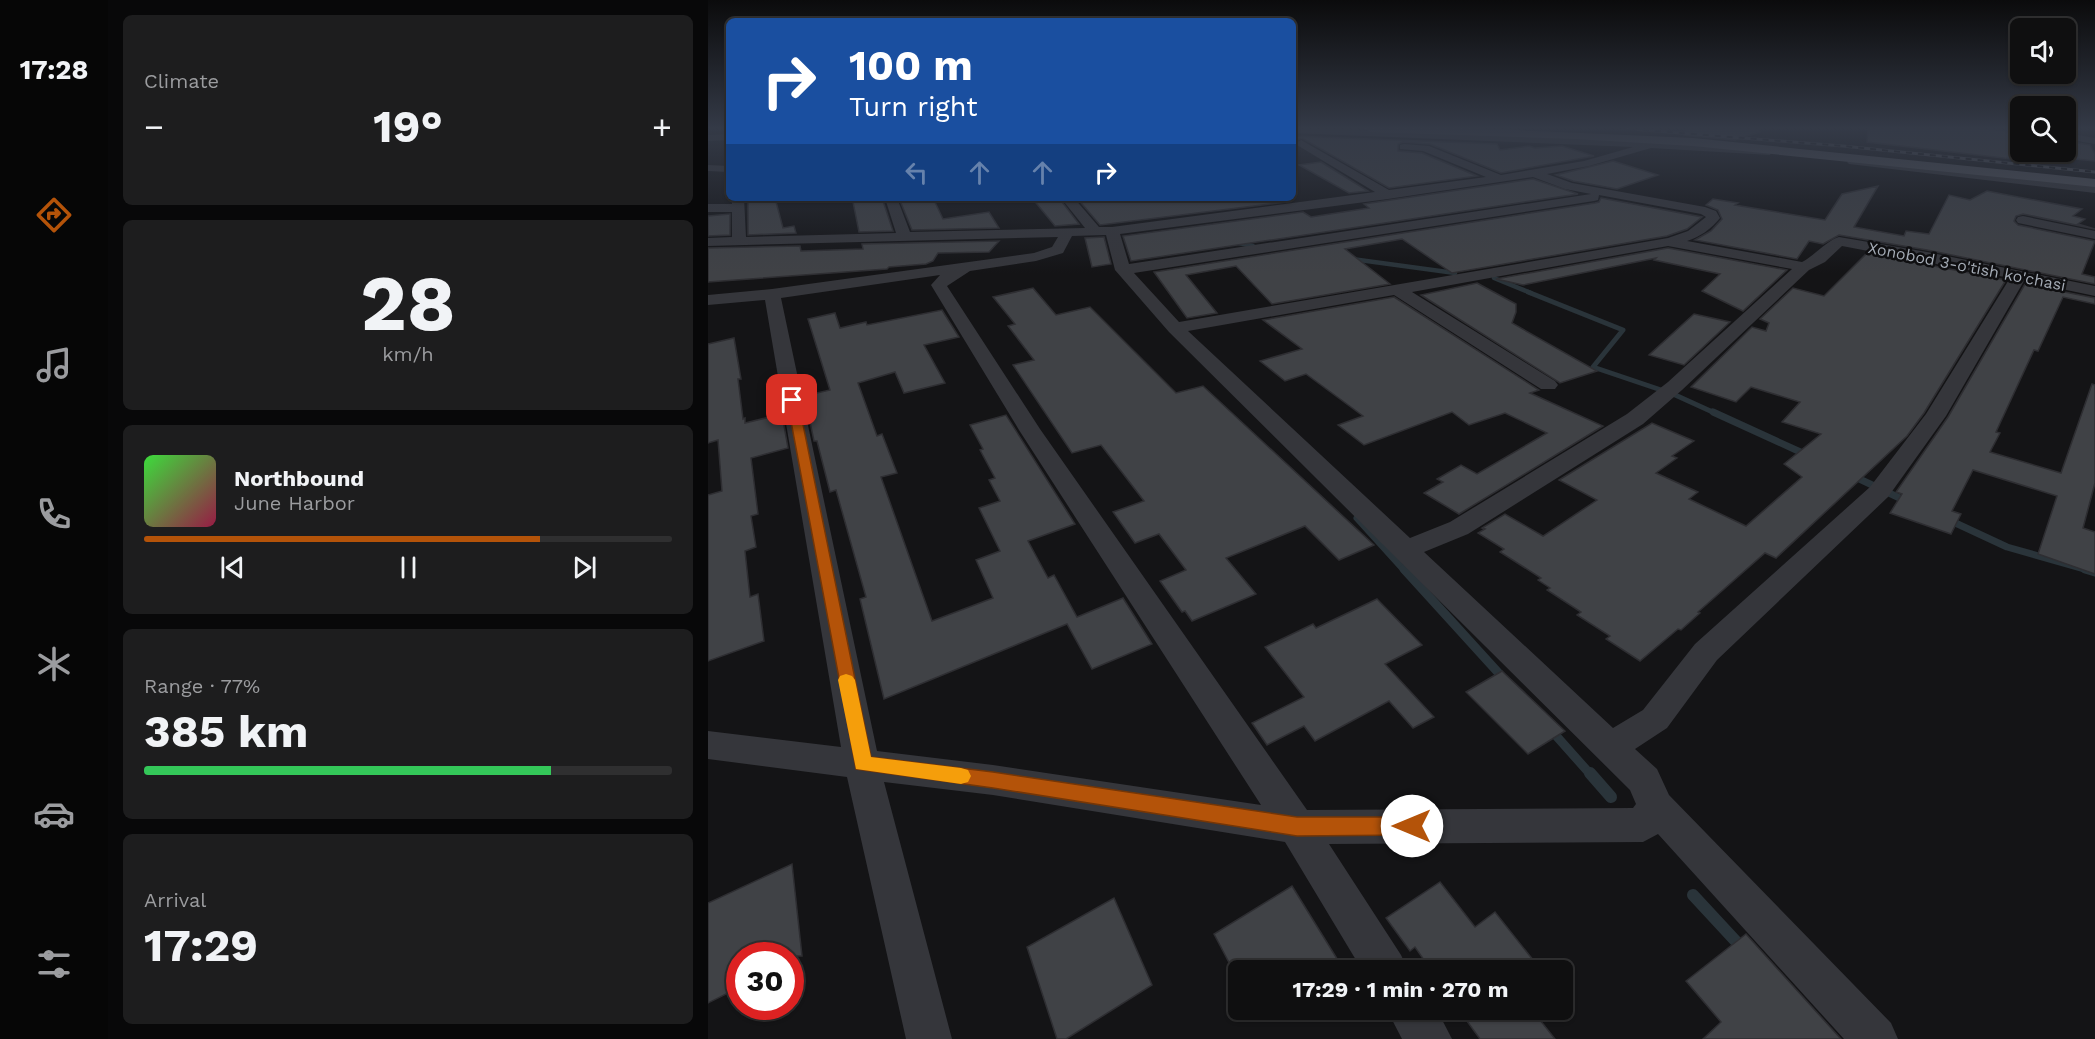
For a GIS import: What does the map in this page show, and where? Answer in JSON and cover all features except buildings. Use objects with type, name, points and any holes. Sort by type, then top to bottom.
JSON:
[{"type":"main road","points":[[2041,176],[2095,183]]},
{"type":"street","points":[[1356,176],[1388,195]]},
{"type":"street","points":[[1494,176],[1500,179]]},
{"type":"street","points":[[708,242],[1104,231],[1263,212],[1514,176]]},
{"type":"street","points":[[1175,328],[1688,238],[1706,226],[1714,216],[1705,211],[1557,183],[1541,176]]},
{"type":"street","points":[[1981,176],[2095,189]]},
{"type":"street","points":[[1123,270],[1612,194]]},
{"type":"street","points":[[892,201],[904,236]]},
{"type":"street","points":[[1070,201],[1104,231],[1123,270],[1175,328],[1407,549],[1644,780],[1656,806],[1875,1039]]},
{"type":"street","points":[[1247,201],[1263,212]]},
{"type":"street","points":[[708,208],[738,203],[739,241]]},
{"type":"street","points":[[2023,220],[2095,235]]},
{"type":"street","points":[[708,300],[772,294],[1035,257],[1054,252],[1062,247],[1067,232]]},
{"type":"street","name":"Xonobod 3-o'tish ko'chasi","points":[[1804,267],[1820,259],[1839,241],[1927,256],[2095,291]]},
{"type":"street","points":[[1668,242],[1804,267]]},
{"type":"street","points":[[1407,549],[1459,528],[1635,419],[1668,392],[1804,267]]},
{"type":"street","points":[[964,268],[946,277],[939,285],[1030,430],[1297,826],[1380,960]]},
{"type":"street","points":[[1610,747],[1655,719],[1706,652],[1882,488],[1935,416],[2019,276]]},
{"type":"street","points":[[1398,290],[1548,385]]},
{"type":"street","points":[[772,294],[862,764],[928,1039]]},
{"type":"street","points":[[708,745],[993,780],[1297,826],[1643,825],[1656,806]]},
{"type":"street","points":[[1416,1020],[1428,1039]]},
{"type":"waterway","points":[[1234,242],[1253,246]]},
{"type":"waterway","points":[[1352,259],[1455,273]]},
{"type":"waterway","points":[[1494,278],[1531,293]]},
{"type":"waterway","points":[[1528,292],[1623,330],[1593,367],[1673,394],[1717,414]]},
{"type":"waterway","points":[[1713,412],[1807,455]]},
{"type":"waterway","points":[[1851,475],[1908,502]]},
{"type":"waterway","points":[[1357,518],[1405,571]]},
{"type":"waterway","points":[[1949,520],[2007,547],[2091,571]]},
{"type":"waterway","points":[[1404,569],[1504,679]]},
{"type":"waterway","points":[[2085,569],[2095,572]]},
{"type":"waterway","points":[[1551,730],[1591,775]]},
{"type":"waterway","points":[[1590,773],[1611,797]]},
{"type":"waterway","points":[[1693,895],[1743,949]]},
{"type":"slow traffic","points":[[846,680],[862,764],[961,776]]},
{"type":"route","points":[[792,400],[862,764],[993,780],[1297,826],[1412,826]]}]
